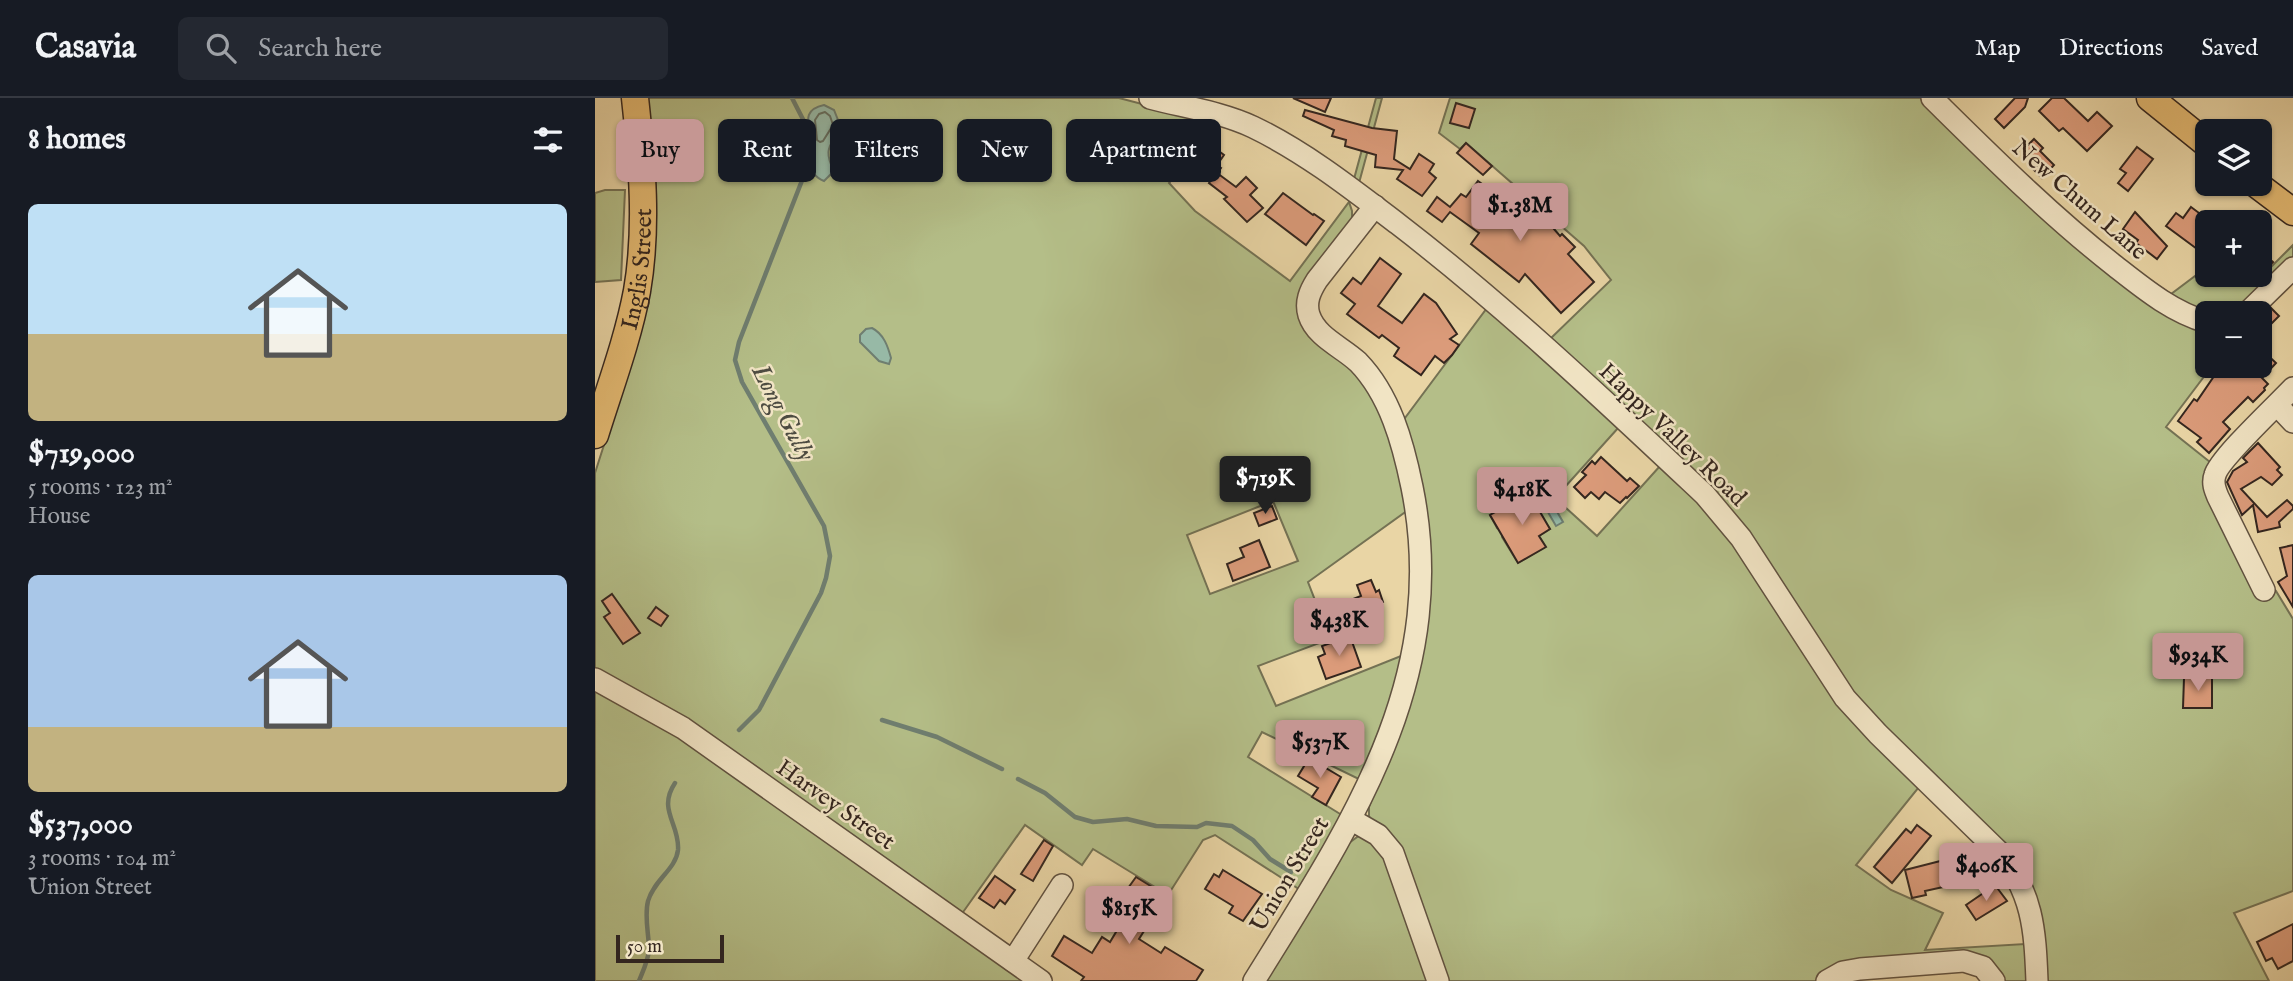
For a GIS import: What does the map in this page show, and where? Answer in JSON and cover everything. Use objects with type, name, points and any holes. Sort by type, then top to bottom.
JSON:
[{"type":"main road","name":"Inglis Street","points":[[595,435],[631,315],[641,261],[643,203],[635,98]]},
{"type":"main road","points":[[2150,98],[2195,134]]},
{"type":"main road","points":[[2272,196],[2293,212]]},
{"type":"street","name":"Happy Valley Road","points":[[1150,98],[1250,125],[1291,148],[1375,206],[1451,265],[1521,326],[1691,482],[1741,538],[1845,698],[2010,866],[2031,912],[2038,981]]},
{"type":"street","name":"New Chum Lane","points":[[1932,98],[1993,158],[2095,249],[2170,306],[2195,317]]},
{"type":"street","name":"Union Street","points":[[1254,981],[1352,820],[1385,745],[1412,658],[1419,599],[1420,541],[1407,466],[1379,389],[1347,353],[1322,334],[1312,322],[1307,304],[1310,291],[1375,206]]},
{"type":"street","points":[[2259,301],[2293,268]]},
{"type":"street","points":[[2264,590],[2218,497],[2214,480],[2217,470],[2228,456],[2293,387]]},
{"type":"street","points":[[2277,405],[2293,422]]},
{"type":"street","name":"Harvey Street","points":[[595,679],[683,727],[1041,981]]},
{"type":"street","points":[[1352,820],[1378,835],[1393,853],[1438,981]]},
{"type":"street","points":[[1013,961],[1062,886]]},
{"type":"street","points":[[1827,981],[1843,972],[1964,961],[1988,974]]},
{"type":"green space","points":[[646,98],[1119,98],[1200,119],[1066,119],[1066,182],[1170,182],[1195,211],[1290,281],[1349,202],[1352,219],[1302,290],[1359,375],[1386,422],[1408,510],[1308,582],[1330,639],[1258,666],[1276,706],[1406,654],[1363,781],[1262,732],[1248,757],[1345,817],[1302,891],[1215,835],[1203,840],[1168,895],[1093,849],[1082,865],[1025,825],[961,915],[595,669],[595,473],[627,373],[640,182],[704,182],[704,119],[645,119]],"holes":[[[1273,501],[1298,561],[1210,594],[1187,535]]]},
{"type":"green space","points":[[1376,98],[1382,98],[1359,183],[1354,179]]},
{"type":"green space","points":[[1450,98],[1923,98],[2195,317],[2195,378],[2203,378],[2166,427],[2215,466],[2262,598],[2276,591],[2293,619],[2293,891],[2234,913],[2269,981],[2047,981],[2038,905],[1856,698],[1749,534],[1549,340],[1611,280],[1584,246],[1466,143],[1460,149],[1439,133]]},
{"type":"green space","points":[[625,190],[621,280],[595,282],[595,193]]},
{"type":"green space","points":[[2293,245],[2293,263],[2272,283],[2272,266]]},
{"type":"green space","points":[[2119,259],[2171,294],[2195,276],[2195,287],[2268,287],[2253,301],[2195,301],[2195,311]]},
{"type":"green space","points":[[1487,308],[1619,427],[1555,498],[1597,536],[1660,466],[1693,496],[1723,530],[1919,787],[1856,865],[1891,890],[1943,913],[1925,950],[2025,944],[2028,981],[2004,981],[2001,972],[1989,961],[1822,981],[1446,981],[1369,816],[1369,807],[1421,654],[1402,422]],"holes":[[[1529,493],[1536,505],[1531,508],[1550,529],[1539,536],[1545,547],[1518,563],[1502,537],[1503,525],[1497,528],[1490,515],[1514,502],[1512,498],[1518,495],[1520,498]]]},
{"type":"green space","points":[[595,689],[670,730],[1027,981],[595,981]]},
{"type":"green space","points":[[1360,835],[1381,847],[1431,981],[1263,981],[1349,843]]},
{"type":"water","points":[[824,105],[834,110],[838,119],[830,119],[830,175],[824,181],[816,176],[816,119],[808,119],[817,107]]},
{"type":"water","points":[[872,328],[887,345],[891,358],[889,364],[879,361],[860,342],[860,335],[866,329]]},
{"type":"water","points":[[1552,503],[1563,522],[1556,526],[1545,507]]},
{"type":"building","points":[[1293,98],[1331,98],[1325,112]]},
{"type":"building","points":[[2015,98],[2028,98],[2025,107],[2004,128],[1995,119]]},
{"type":"building","points":[[2052,98],[2064,98],[2088,121],[2097,112],[2112,126],[2087,151],[2063,128],[2059,131],[2039,111]]},
{"type":"building","points":[[1456,103],[1475,109],[1469,128],[1450,123]]},
{"type":"building","points":[[1305,110],[1372,128],[1397,131],[1394,159],[1410,169],[1419,154],[1434,164],[1429,172],[1436,178],[1422,196],[1397,179],[1403,170],[1375,167],[1376,155],[1345,146],[1346,140],[1332,136],[1334,130],[1303,116]]},
{"type":"building","points":[[2034,139],[2043,148],[2040,151],[2054,165],[2042,178],[2034,170],[2038,165],[2023,150]]},
{"type":"building","points":[[1466,143],[1492,166],[1483,175],[1457,153]]},
{"type":"building","points":[[2137,147],[2153,159],[2128,191],[2118,183],[2126,173],[2120,169]]},
{"type":"building","points":[[1221,176],[1236,187],[1246,177],[1257,188],[1250,195],[1263,208],[1247,222],[1224,199],[1227,197],[1209,183],[1221,182]]},
{"type":"building","points":[[1478,181],[1507,202],[1511,198],[1539,218],[1542,215],[1560,236],[1562,234],[1575,247],[1568,254],[1594,282],[1561,313],[1525,274],[1519,282],[1471,244],[1479,233],[1450,212],[1442,222],[1427,211],[1437,197],[1450,207],[1461,194],[1466,197]]},
{"type":"building","points":[[1283,193],[1324,221],[1306,245],[1265,214]]},
{"type":"building","points":[[2191,207],[2195,210],[2195,248],[2166,226],[2176,213],[2183,218]]},
{"type":"building","points":[[2135,212],[2167,246],[2157,259],[2123,229]]},
{"type":"building","points":[[1380,258],[1401,274],[1378,306],[1402,323],[1424,294],[1436,303],[1457,334],[1450,339],[1459,345],[1452,355],[1444,363],[1435,356],[1421,375],[1394,356],[1399,348],[1382,335],[1379,338],[1347,314],[1355,304],[1341,293],[1353,278],[1361,284]]},
{"type":"building","points":[[2272,309],[2279,316],[2272,323]]},
{"type":"building","points":[[2213,378],[2262,378],[2268,384],[2253,402],[2248,397],[2223,422],[2230,429],[2209,453],[2197,442],[2201,438],[2178,421],[2194,399],[2197,401]]},
{"type":"building","points":[[2258,443],[2280,467],[2277,470],[2282,475],[2272,485],[2261,477],[2241,489],[2267,517],[2287,500],[2293,509],[2279,522],[2280,527],[2258,532],[2253,505],[2242,515],[2227,482],[2233,471],[2247,462],[2243,458]]},
{"type":"building","points":[[1601,457],[1627,481],[1630,478],[1639,486],[1620,503],[1605,492],[1599,499],[1591,492],[1585,498],[1574,487],[1586,475],[1582,472],[1592,461],[1595,464]]},
{"type":"building","points":[[1529,493],[1550,529],[1539,536],[1546,547],[1518,563],[1490,515]]},
{"type":"building","points":[[1272,506],[1277,519],[1259,526],[1254,513]]},
{"type":"building","points":[[1259,540],[1270,567],[1233,581],[1227,564],[1244,557],[1240,548]]},
{"type":"building","points":[[2293,545],[2293,607],[2278,582],[2287,576],[2280,548]]},
{"type":"building","points":[[1371,580],[1376,592],[1379,590],[1383,602],[1378,605],[1380,612],[1347,624],[1340,604],[1361,596],[1357,585]]},
{"type":"building","points":[[612,594],[640,633],[623,644],[604,617],[610,613],[602,601]]},
{"type":"building","points":[[656,607],[668,616],[661,626],[648,618]]},
{"type":"building","points":[[1350,636],[1361,667],[1326,679],[1318,657],[1325,654],[1322,646]]},
{"type":"building","points":[[2184,678],[2212,678],[2212,708],[2183,708]]},
{"type":"building","points":[[1309,758],[1341,777],[1326,805],[1312,797],[1318,788],[1298,776]]},
{"type":"building","points":[[1917,825],[1931,836],[1892,883],[1874,867],[1906,829],[1911,833]]},
{"type":"building","points":[[1044,840],[1053,846],[1033,881],[1021,874]]},
{"type":"building","points":[[1960,856],[1962,863],[1971,861],[1975,880],[1925,891],[1926,895],[1912,898],[1905,870]]},
{"type":"building","points":[[1223,870],[1262,894],[1243,921],[1229,913],[1233,906],[1205,889],[1214,874],[1219,877]]},
{"type":"building","points":[[995,876],[1015,890],[1005,904],[1000,900],[994,908],[979,898]]},
{"type":"building","points":[[1136,877],[1170,898],[1160,914],[1156,912],[1139,939],[1161,953],[1165,947],[1203,970],[1196,981],[1081,981],[1084,977],[1052,956],[1064,936],[1092,953],[1102,937],[1110,942],[1125,917],[1113,909]]},
{"type":"building","points":[[1995,885],[2007,901],[1976,920],[1966,905]]},
{"type":"building","points":[[2293,924],[2293,961],[2278,969],[2272,958],[2266,961],[2257,942]]},
{"type":"waterway","name":"Long Gully","points":[[792,98],[803,119]]},
{"type":"waterway","name":"Long Gully","points":[[739,730],[759,710],[821,593],[830,556],[824,526],[742,382],[735,360],[739,342],[801,182]]},
{"type":"waterway","points":[[882,720],[937,737],[1002,769]]},
{"type":"waterway","points":[[1018,779],[1045,793],[1075,817],[1093,822],[1127,819],[1156,826],[1197,827],[1206,823],[1232,826],[1253,840],[1270,859],[1291,872]]},
{"type":"waterway","name":"Long Gully","points":[[639,981],[649,950],[648,901],[673,863],[678,850],[668,801],[675,783]]}]
